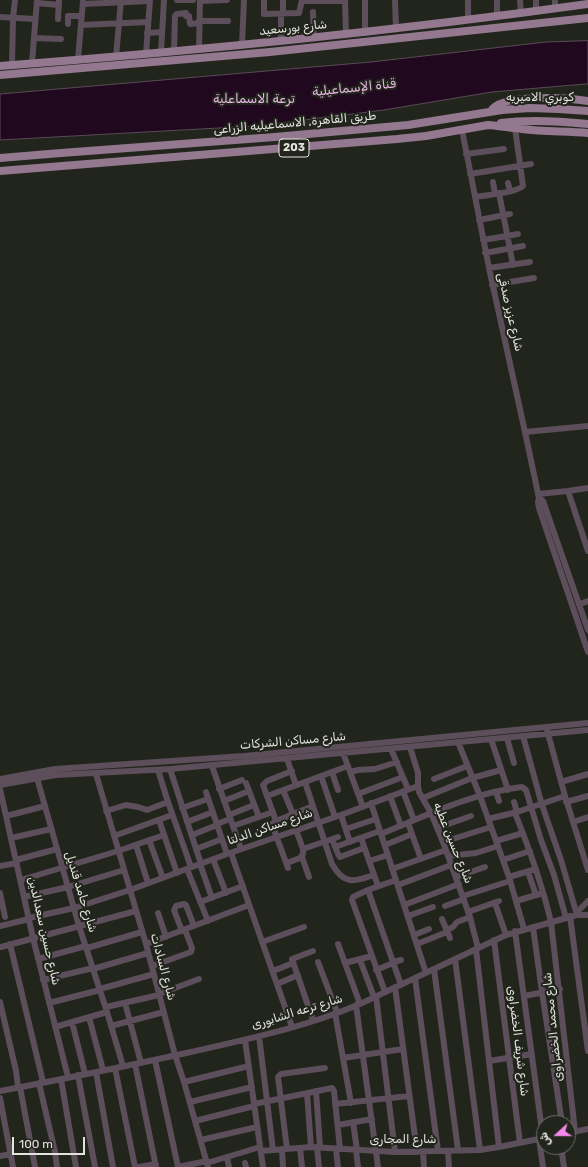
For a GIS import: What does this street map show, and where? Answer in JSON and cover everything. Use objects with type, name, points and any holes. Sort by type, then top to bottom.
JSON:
[{"type":"main road","name":"شارع بورسعيد","points":[[0,66],[281,42],[536,12],[588,4]]},
{"type":"main road","name":"شارع بورسعيد","points":[[0,75],[270,52],[588,18]]},
{"type":"main road","name":"طريق القاهرة, الاسماعيليه الزراعى","points":[[0,158],[398,126],[492,111],[497,105],[522,99],[555,98],[588,101]]},
{"type":"main road","name":"كوبري الاميريه","points":[[492,111],[537,108],[588,111]]},
{"type":"main road","name":"كوبري الاميريه","points":[[488,125],[529,120],[549,120],[588,124]]},
{"type":"main road","name":"طريق القاهرة, الاسماعيليه الزراعى","points":[[0,171],[397,139],[488,125],[588,133]]},
{"type":"main road","points":[[397,139],[396,132],[398,126]]},
{"type":"main road","points":[[381,127],[383,132],[382,140]]},
{"type":"street","points":[[12,65],[15,0]]},
{"type":"street","points":[[78,59],[83,2],[150,0],[146,54]]},
{"type":"street","points":[[161,52],[164,0]]},
{"type":"street","points":[[177,0],[193,0]]},
{"type":"street","points":[[199,50],[200,0],[227,0]]},
{"type":"street","points":[[242,45],[244,0]]},
{"type":"street","points":[[264,0],[264,14],[300,13],[302,0],[345,1],[346,35]]},
{"type":"street","points":[[281,42],[284,0]]},
{"type":"street","points":[[365,0],[365,33]]},
{"type":"street","points":[[395,0],[396,29]]},
{"type":"street","points":[[468,0],[468,20]]},
{"type":"street","points":[[497,0],[497,16]]},
{"type":"street","points":[[520,0],[521,13]]},
{"type":"street","points":[[536,0],[536,12]]},
{"type":"street","points":[[555,0],[555,9]]},
{"type":"street","points":[[32,64],[37,2],[59,2],[58,19]]},
{"type":"street","points":[[116,56],[121,2]]},
{"type":"street","points":[[313,12],[314,38]]},
{"type":"street","points":[[174,52],[176,15],[186,13],[186,16],[190,16],[190,24],[199,22],[228,21]]},
{"type":"street","points":[[68,24],[68,16],[82,16]]},
{"type":"street","points":[[0,17],[35,19]]},
{"type":"street","points":[[81,24],[148,22]]},
{"type":"street","points":[[148,33],[162,32]]},
{"type":"street","points":[[34,38],[61,40]]},
{"type":"street","points":[[475,197],[522,188],[524,184],[515,128]]},
{"type":"street","name":"شارع عزيز صدقى","points":[[462,130],[488,268],[538,496]]},
{"type":"street","points":[[466,154],[504,149]]},
{"type":"street","points":[[470,174],[531,164]]},
{"type":"street","points":[[493,182],[503,215],[513,265]]},
{"type":"street","points":[[508,183],[510,191]]},
{"type":"street","points":[[479,220],[510,214]]},
{"type":"street","points":[[483,240],[518,234]]},
{"type":"street","points":[[486,253],[523,246]]},
{"type":"street","points":[[488,268],[530,262]]},
{"type":"street","points":[[492,285],[534,278]]},
{"type":"street","points":[[525,432],[588,426]]},
{"type":"street","points":[[538,496],[588,488]]},
{"type":"street","points":[[568,491],[588,551]]},
{"type":"street","points":[[538,496],[543,501],[588,630]]},
{"type":"street","points":[[538,496],[539,508],[588,652]]},
{"type":"street","points":[[580,604],[588,601]]},
{"type":"street","name":"شارع مساكن الشركات","points":[[0,785],[56,775],[96,774],[212,766],[245,760],[588,723]]},
{"type":"street","points":[[546,727],[588,870]]},
{"type":"street","name":"شارع مساكن الشركات","points":[[0,779],[55,769],[288,759],[588,730]]},
{"type":"street","points":[[523,736],[542,805],[577,913],[588,901]]},
{"type":"street","points":[[507,738],[514,764]]},
{"type":"street","points":[[491,739],[508,790]]},
{"type":"street","points":[[458,742],[491,827],[524,929]]},
{"type":"street","name":"شارع حسين عطيه","points":[[410,747],[418,773],[419,792],[431,813],[459,884],[469,915],[477,949],[499,1147]]},
{"type":"street","points":[[391,748],[403,777],[414,820]]},
{"type":"street","points":[[343,753],[363,807]]},
{"type":"street","points":[[288,759],[296,785]]},
{"type":"street","points":[[267,796],[332,772],[349,769],[375,769],[398,762]]},
{"type":"street","points":[[212,766],[241,849]]},
{"type":"street","points":[[434,779],[467,766]]},
{"type":"street","points":[[170,769],[212,898]]},
{"type":"street","points":[[158,770],[200,902],[208,921]]},
{"type":"street","points":[[423,798],[472,778],[501,770]]},
{"type":"street","points":[[276,821],[264,789],[264,783],[292,771]]},
{"type":"street","points":[[332,772],[338,790]]},
{"type":"street","name":"شارع السادات","points":[[96,774],[146,944],[175,1056],[208,1164]]},
{"type":"street","points":[[561,782],[588,774]]},
{"type":"street","points":[[319,777],[336,816],[346,829],[350,842]]},
{"type":"street","points":[[358,794],[403,777]]},
{"type":"street","name":"شارع حامد قنديل","points":[[37,778],[79,926],[123,1066]]},
{"type":"street","points":[[219,789],[244,782],[259,817]]},
{"type":"street","points":[[305,782],[332,864],[339,875],[351,880],[358,880],[374,874]]},
{"type":"street","name":"شارع مساكن الدلتا","points":[[0,926],[74,908],[130,890],[418,786]]},
{"type":"street","points":[[335,847],[400,826],[431,813],[480,796],[520,787],[524,788],[568,917],[588,1050]]},
{"type":"street","name":"شارع حسين سعدالدين","points":[[0,789],[33,938],[68,1077]]},
{"type":"street","points":[[283,790],[293,814]]},
{"type":"street","points":[[224,801],[249,791]]},
{"type":"street","points":[[496,792],[499,802]]},
{"type":"street","points":[[182,808],[207,795],[222,839],[243,886],[292,1027]]},
{"type":"street","points":[[390,796],[400,826]]},
{"type":"street","points":[[488,819],[566,799],[588,796]]},
{"type":"street","points":[[106,811],[126,805],[147,810],[168,802]]},
{"type":"street","name":"شارع محمد الخضراوى","points":[[514,802],[516,812],[536,869],[551,922],[560,989],[573,1115]]},
{"type":"street","points":[[371,803],[426,973]]},
{"type":"street","points":[[192,835],[254,805]]},
{"type":"street","points":[[6,816],[45,806]]},
{"type":"street","points":[[302,857],[287,865],[273,823],[313,806]]},
{"type":"street","points":[[187,822],[213,812]]},
{"type":"street","points":[[233,826],[273,812]]},
{"type":"street","points":[[114,836],[172,815]]},
{"type":"street","points":[[437,828],[471,816]]},
{"type":"street","points":[[573,822],[588,817]]},
{"type":"street","points":[[346,829],[376,819]]},
{"type":"street","points":[[159,820],[177,873]]},
{"type":"street","points":[[408,823],[421,859]]},
{"type":"street","points":[[443,842],[491,827]]},
{"type":"street","points":[[11,838],[51,828]]},
{"type":"street","points":[[296,830],[303,849],[302,857],[309,876]]},
{"type":"street","points":[[392,869],[421,859],[447,853],[476,853],[488,850],[497,844],[523,833]]},
{"type":"street","points":[[385,845],[412,834]]},
{"type":"street","points":[[21,880],[118,851],[164,835]]},
{"type":"street","points":[[303,849],[335,838],[335,847],[338,856],[340,857],[364,848]]},
{"type":"street","points":[[361,838],[378,886]]},
{"type":"street","points":[[196,849],[222,839]]},
{"type":"street","points":[[149,840],[163,878]]},
{"type":"street","points":[[136,845],[148,883]]},
{"type":"street","points":[[0,866],[57,849]]},
{"type":"street","points":[[502,860],[530,851]]},
{"type":"street","points":[[369,861],[388,855]]},
{"type":"street","points":[[213,859],[226,893]]},
{"type":"street","points":[[385,992],[352,901],[353,897],[378,886],[397,883],[451,866]]},
{"type":"street","points":[[456,877],[485,866]]},
{"type":"street","points":[[445,906],[463,897],[536,869]]},
{"type":"street","points":[[24,897],[68,887],[124,870]]},
{"type":"street","points":[[528,872],[536,895]]},
{"type":"street","points":[[404,905],[459,884]]},
{"type":"street","points":[[200,902],[243,886]]},
{"type":"street","points":[[368,890],[393,963],[398,986],[403,1049],[409,1096],[424,1167]]},
{"type":"street","points":[[516,901],[543,892]]},
{"type":"street","points":[[0,893],[5,917]]},
{"type":"street","points":[[152,966],[191,952],[192,948],[175,913],[174,908],[176,906],[184,904],[187,907],[194,926]]},
{"type":"street","points":[[417,944],[448,933],[457,922],[469,915],[497,904],[506,934]]},
{"type":"street","points":[[146,944],[249,905]]},
{"type":"street","points":[[408,916],[433,907]]},
{"type":"street","points":[[1,947],[136,911]]},
{"type":"street","points":[[158,913],[166,937]]},
{"type":"street","name":"شارع ترعه الشابورى","points":[[0,1091],[175,1056],[245,1040],[292,1027],[336,1013],[375,997],[506,934],[568,917],[577,913],[588,917]]},
{"type":"street","points":[[442,919],[448,933]]},
{"type":"street","points":[[262,942],[304,927]]},
{"type":"street","points":[[533,927],[561,1115]]},
{"type":"street","points":[[414,935],[430,929]]},
{"type":"street","points":[[38,959],[142,932]]},
{"type":"street","points":[[515,932],[539,1115]]},
{"type":"street","name":"شارع شريف الخضراوى","points":[[494,940],[520,1143]]},
{"type":"street","points":[[10,944],[41,1083],[57,1167]]},
{"type":"street","points":[[338,944],[358,1004],[363,1055],[378,1167]]},
{"type":"street","points":[[313,951],[293,959],[293,963],[313,1020]]},
{"type":"street","points":[[44,980],[148,954]]},
{"type":"street","points":[[345,964],[372,956]]},
{"type":"street","points":[[455,959],[480,1150]]},
{"type":"street","points":[[360,960],[375,997],[395,1152]]},
{"type":"street","points":[[376,970],[401,960]]},
{"type":"street","points":[[318,962],[336,1013],[351,1103]]},
{"type":"street","points":[[273,971],[293,963]]},
{"type":"street","points":[[434,969],[458,1150]]},
{"type":"street","points":[[49,1003],[154,974]]},
{"type":"street","points":[[277,984],[298,975]]},
{"type":"street","points":[[415,978],[438,1151]]},
{"type":"street","points":[[55,1027],[89,1017],[106,1009],[125,1003],[159,995],[199,979]]},
{"type":"street","points":[[524,996],[560,989]]},
{"type":"street","points":[[0,1002],[35,1167]]},
{"type":"street","points":[[125,1003],[130,1021],[156,1165],[139,1167]]},
{"type":"street","points":[[111,1026],[130,1021],[138,1016],[164,1012]]},
{"type":"street","points":[[89,1017],[103,1070]]},
{"type":"street","points":[[72,1022],[86,1074]]},
{"type":"street","points":[[259,1036],[273,1150]]},
{"type":"street","points":[[245,1040],[263,1167]]},
{"type":"street","points":[[343,1058],[403,1049]]},
{"type":"street","points":[[489,1061],[532,1054]]},
{"type":"street","points":[[155,1060],[178,1167]]},
{"type":"street","points":[[184,1082],[249,1066]]},
{"type":"street","points":[[115,1068],[135,1167]]},
{"type":"street","points":[[283,1167],[284,1149],[278,1077],[279,1075],[325,1068]]},
{"type":"street","points":[[96,1072],[114,1167]]},
{"type":"street","points":[[78,1075],[95,1167]]},
{"type":"street","points":[[60,1079],[76,1167]]},
{"type":"street","points":[[190,1102],[252,1087]]},
{"type":"street","points":[[196,1121],[267,1101],[332,1088],[334,1091],[338,1125],[338,1167]]},
{"type":"street","points":[[316,1091],[316,1147]]},
{"type":"street","points":[[307,1093],[319,1167]]},
{"type":"street","points":[[335,1104],[409,1096]]},
{"type":"street","points":[[0,1098],[13,1167]]},
{"type":"street","points":[[338,1125],[372,1119]]},
{"type":"street","points":[[353,1122],[358,1167]]},
{"type":"street","points":[[201,1140],[257,1127]]},
{"type":"street","points":[[576,1131],[588,1129]]},
{"type":"street","name":"شارع المجارى","points":[[178,1167],[208,1164],[227,1157],[260,1149],[273,1150],[316,1147],[395,1152],[420,1152],[480,1150],[536,1140]]},
{"type":"street","points":[[300,1148],[302,1167]]},
{"type":"street","points":[[448,1151],[449,1167]]},
{"type":"street","points":[[0,1156],[11,1154]]},
{"type":"street","points":[[543,1155],[543,1167]]},
{"type":"street","points":[[562,1155],[564,1167]]},
{"type":"street","points":[[227,1157],[228,1167]]},
{"type":"water","name":"ترعة الاسماعلية","points":[[588,41],[588,84],[492,92],[384,110],[255,126],[0,140],[0,94],[371,62],[546,42]]},
{"type":"water label","name":"قناة الإسماعيلية","points":[[354,88]]}]
